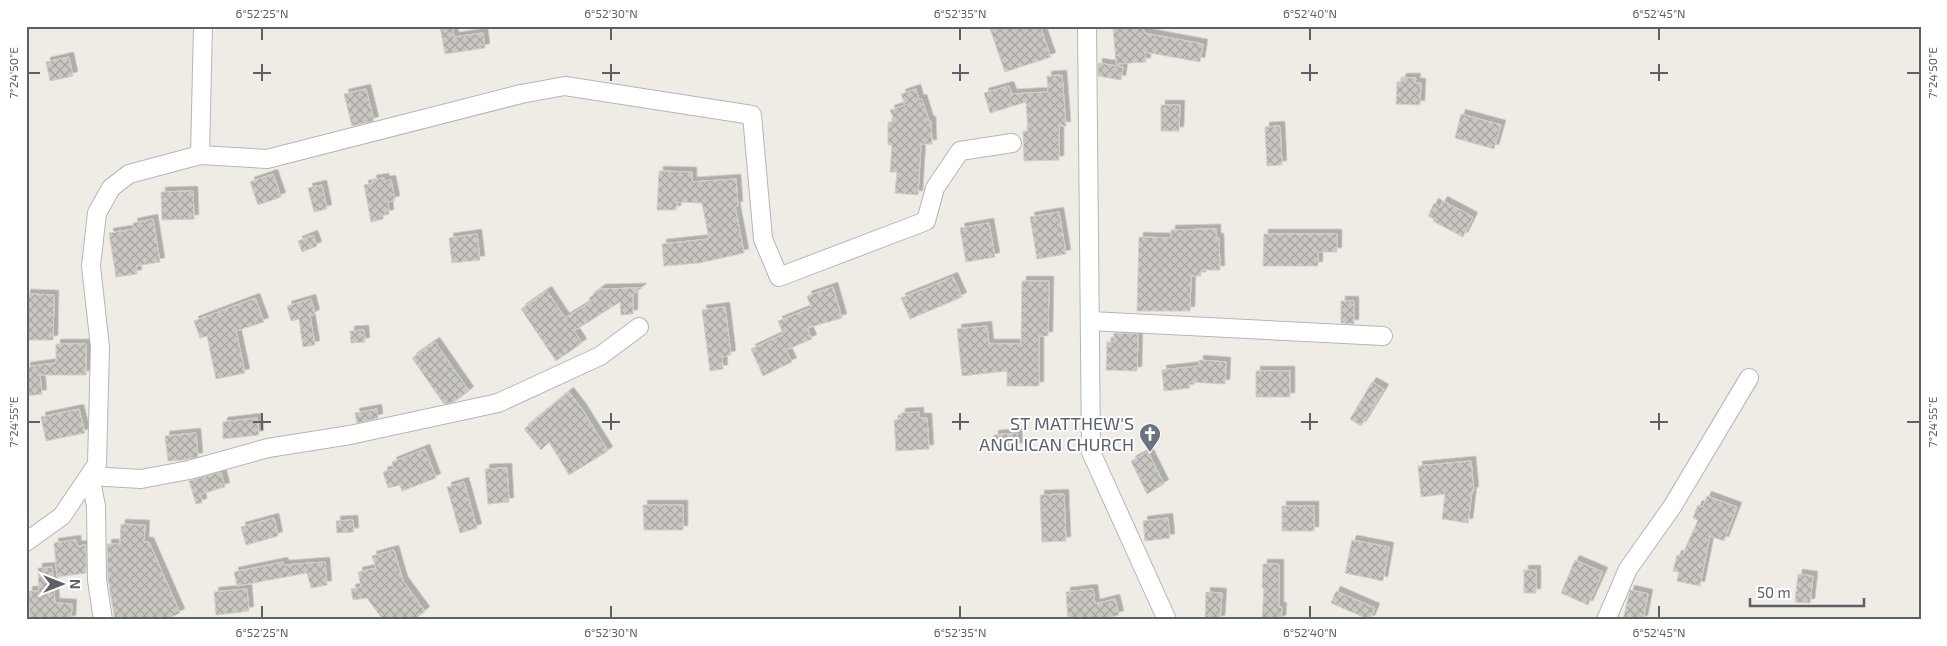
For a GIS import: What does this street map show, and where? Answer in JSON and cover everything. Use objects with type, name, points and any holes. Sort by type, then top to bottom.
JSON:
[{"type":"street","points":[[200,155],[203,26]]},
{"type":"street","points":[[1087,26],[1091,452],[1168,620]]},
{"type":"street","points":[[26,542],[62,516],[97,464],[100,347],[91,266],[97,213],[111,188],[129,174],[200,155],[267,158],[521,94],[565,86],[752,115],[763,239],[779,277],[926,221],[935,188],[960,151],[1012,143]]},
{"type":"street","points":[[1090,321],[1383,336]]},
{"type":"street","points":[[90,476],[141,479],[179,472],[268,448],[350,435],[498,403],[600,356],[639,327]]},
{"type":"street","points":[[1606,620],[1628,569],[1672,507],[1749,378]]},
{"type":"street","points":[[90,476],[96,506],[97,580],[103,620]]},
{"type":"building","points":[[440,26],[452,26],[454,37],[483,33],[485,48],[445,54]]},
{"type":"building","points":[[989,26],[1040,26],[1051,57],[1005,72]]},
{"type":"building","points":[[1143,26],[1144,33],[1203,44],[1200,62],[1145,52],[1146,62],[1116,64],[1113,28]]},
{"type":"building","points":[[69,57],[73,76],[50,81],[46,62]]},
{"type":"building","points":[[1098,63],[1123,67],[1121,80],[1098,76]]},
{"type":"building","points":[[1062,75],[1066,126],[1059,126],[1059,160],[1024,161],[1023,131],[1028,131],[1026,102],[990,113],[984,93],[1009,86],[1012,94],[1048,92],[1047,76]]},
{"type":"building","points":[[1402,78],[1416,78],[1415,83],[1421,83],[1420,105],[1396,104],[1397,82],[1401,82]]},
{"type":"building","points":[[366,89],[374,121],[352,126],[344,94]]},
{"type":"building","points":[[916,89],[919,100],[922,99],[929,121],[931,121],[932,144],[921,144],[918,195],[895,193],[897,172],[890,172],[892,145],[888,145],[888,122],[895,122],[890,110],[905,105],[901,94]]},
{"type":"building","points":[[1161,105],[1180,105],[1179,131],[1161,131]]},
{"type":"building","points":[[1461,114],[1501,125],[1494,149],[1455,138]]},
{"type":"building","points":[[1280,126],[1282,165],[1267,166],[1265,127]]},
{"type":"building","points":[[659,171],[692,172],[692,182],[736,179],[738,206],[735,206],[744,253],[699,263],[664,266],[662,244],[709,239],[702,203],[677,202],[676,210],[657,210]]},
{"type":"building","points":[[273,174],[281,197],[258,205],[250,182]]},
{"type":"building","points":[[384,178],[385,181],[391,180],[395,200],[388,202],[389,214],[383,215],[383,219],[371,222],[364,185],[373,183],[372,180]]},
{"type":"building","points":[[322,185],[327,209],[314,212],[308,188]]},
{"type":"building","points":[[193,191],[194,219],[162,220],[161,192]]},
{"type":"building","points":[[1443,201],[1473,217],[1463,237],[1433,221],[1434,219],[1428,216],[1434,203],[1440,207]]},
{"type":"building","points":[[1059,212],[1066,254],[1037,259],[1030,217]]},
{"type":"building","points":[[153,219],[160,262],[136,266],[137,274],[116,277],[109,233],[134,229],[133,223]]},
{"type":"building","points":[[989,223],[995,257],[966,262],[960,228]]},
{"type":"building","points":[[1216,229],[1216,238],[1219,238],[1220,270],[1201,270],[1201,276],[1191,276],[1190,311],[1137,311],[1139,237],[1171,238],[1171,230]]},
{"type":"building","points":[[477,234],[480,260],[452,263],[449,238]]},
{"type":"building","points":[[1264,234],[1337,234],[1337,252],[1318,252],[1318,266],[1263,266]]},
{"type":"building","points":[[313,235],[317,246],[302,252],[298,241]]},
{"type":"building","points":[[953,277],[962,297],[910,319],[901,298]]},
{"type":"building","points":[[1022,281],[1049,281],[1048,336],[1039,336],[1039,386],[1007,386],[1007,371],[962,376],[957,329],[987,326],[989,344],[1021,344]]},
{"type":"building","points":[[833,287],[842,318],[807,328],[812,339],[786,350],[792,362],[763,376],[751,349],[783,334],[778,321],[811,308],[807,296]]},
{"type":"building","points":[[642,288],[633,294],[633,314],[621,315],[620,302],[574,331],[582,343],[556,361],[521,309],[547,291],[565,318],[591,302],[589,298],[601,289]]},
{"type":"building","points":[[26,294],[54,295],[53,340],[26,340]]},
{"type":"building","points":[[255,298],[264,322],[236,331],[245,373],[216,379],[207,336],[200,338],[194,321]]},
{"type":"building","points":[[311,299],[315,314],[310,316],[315,345],[303,347],[299,319],[291,321],[287,306]]},
{"type":"building","points":[[1341,301],[1354,301],[1354,324],[1341,323]]},
{"type":"building","points":[[725,307],[731,355],[722,357],[723,369],[710,371],[702,310]]},
{"type":"building","points":[[364,330],[365,342],[351,343],[350,331]]},
{"type":"building","points":[[1114,333],[1138,334],[1137,371],[1106,370],[1107,342],[1114,342]]},
{"type":"building","points":[[435,342],[469,391],[454,402],[444,404],[412,358]]},
{"type":"building","points":[[56,344],[86,344],[86,375],[40,375],[42,394],[26,396],[26,367],[56,363]]},
{"type":"building","points":[[1199,360],[1226,362],[1225,384],[1189,382],[1190,388],[1164,391],[1162,370],[1199,366]]},
{"type":"building","points":[[1256,371],[1290,371],[1290,397],[1256,397]]},
{"type":"building","points":[[1372,382],[1384,389],[1361,426],[1350,419]]},
{"type":"building","points":[[569,392],[608,451],[569,475],[549,442],[541,450],[524,429]]},
{"type":"building","points":[[79,409],[85,433],[46,441],[41,417]]},
{"type":"building","points":[[377,409],[378,418],[357,423],[355,413]]},
{"type":"building","points":[[919,412],[919,418],[927,418],[929,449],[896,451],[894,420],[901,419],[901,413]]},
{"type":"building","points":[[257,418],[259,435],[223,439],[223,422]]},
{"type":"building","points":[[196,433],[198,457],[168,461],[165,436]]},
{"type":"building","points":[[1017,433],[1018,447],[995,449],[994,435]]},
{"type":"building","points":[[425,449],[436,478],[402,491],[400,485],[388,488],[383,472],[394,469],[392,462]]},
{"type":"building","points":[[1148,452],[1164,484],[1147,494],[1131,461]]},
{"type":"building","points":[[1471,461],[1474,491],[1472,491],[1468,523],[1442,519],[1445,494],[1421,497],[1418,466]]},
{"type":"building","points":[[507,468],[509,502],[488,504],[485,469]]},
{"type":"building","points":[[221,472],[225,487],[201,494],[202,503],[196,504],[189,481]]},
{"type":"building","points":[[464,482],[477,528],[460,533],[447,487]]},
{"type":"building","points":[[1064,494],[1066,541],[1042,542],[1040,495]]},
{"type":"building","points":[[1707,496],[1737,507],[1724,541],[1710,536],[1700,586],[1677,581],[1679,572],[1673,571],[1677,555],[1682,556],[1698,520],[1693,518],[1698,505],[1703,507]]},
{"type":"building","points":[[643,505],[683,505],[683,530],[644,530]]},
{"type":"building","points":[[1282,506],[1314,506],[1314,531],[1282,531]]},
{"type":"building","points":[[274,518],[278,536],[246,545],[241,527]]},
{"type":"building","points":[[1168,518],[1170,538],[1145,541],[1143,521]]},
{"type":"building","points":[[353,520],[354,532],[337,533],[336,521]]},
{"type":"building","points":[[121,524],[145,525],[144,542],[149,542],[180,613],[165,620],[115,620],[108,579],[107,544],[120,544]]},
{"type":"building","points":[[76,540],[77,546],[86,545],[86,573],[57,577],[54,543]]},
{"type":"building","points":[[1352,540],[1389,547],[1383,581],[1345,573]]},
{"type":"building","points":[[394,550],[403,581],[425,611],[414,620],[383,620],[367,598],[353,600],[351,589],[361,587],[358,572],[376,568],[372,556]]},
{"type":"building","points":[[1575,560],[1603,572],[1588,605],[1561,593]]},
{"type":"building","points":[[283,562],[284,565],[325,562],[327,585],[311,588],[307,573],[237,586],[234,572]]},
{"type":"building","points":[[1263,564],[1279,564],[1279,607],[1282,607],[1281,620],[1262,620]]},
{"type":"building","points":[[52,567],[55,603],[72,604],[71,620],[30,620],[28,591],[39,591],[38,568]]},
{"type":"building","points":[[1524,570],[1536,570],[1536,593],[1524,593]]},
{"type":"building","points":[[1798,574],[1813,576],[1810,603],[1795,602]]},
{"type":"building","points":[[247,589],[249,611],[216,615],[214,592]]},
{"type":"building","points":[[1093,589],[1095,604],[1115,599],[1119,615],[1099,620],[1068,620],[1066,592]]},
{"type":"building","points":[[1630,590],[1648,594],[1643,620],[1623,620]]},
{"type":"building","points":[[1336,591],[1375,608],[1370,620],[1331,603]]},
{"type":"building","points":[[1206,592],[1222,593],[1220,620],[1205,620]]},
{"type":"place","name":"ST MATTHEW'S ANGLICAN CHURCH","points":[[1150,453]]}]
